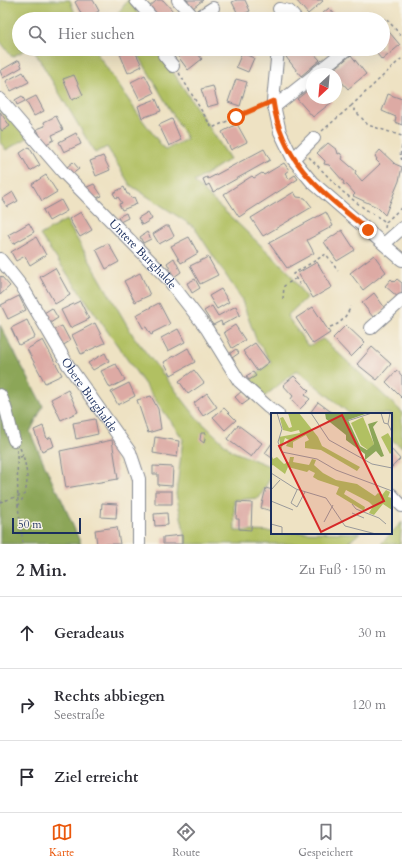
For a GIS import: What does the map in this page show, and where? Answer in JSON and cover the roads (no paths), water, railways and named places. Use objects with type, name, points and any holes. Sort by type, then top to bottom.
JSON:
[{"type":"street","points":[[136,0],[147,12]]},
{"type":"street","points":[[178,0],[189,12]]},
{"type":"street","points":[[206,12],[213,8]]},
{"type":"street","points":[[278,9],[290,12]]},
{"type":"street","points":[[165,56],[173,66]]},
{"type":"street","points":[[277,56],[273,104],[280,132],[293,159],[312,182],[402,260]]},
{"type":"street","points":[[323,68],[338,56]]},
{"type":"street","points":[[273,104],[306,80]]},
{"type":"street","name":"Untere Burghalde","points":[[0,99],[62,171],[167,278],[207,329],[240,381],[277,413]]},
{"type":"street","points":[[293,159],[314,138]]},
{"type":"street","points":[[384,244],[402,228]]},
{"type":"street","name":"Obere Burghalde","points":[[0,259],[23,288],[68,366],[130,452],[139,479],[139,544]]},
{"type":"street","points":[[371,328],[402,300]]},
{"type":"street","points":[[0,395],[5,403],[9,425],[14,440]]},
{"type":"street","points":[[392,495],[402,506]]}]
